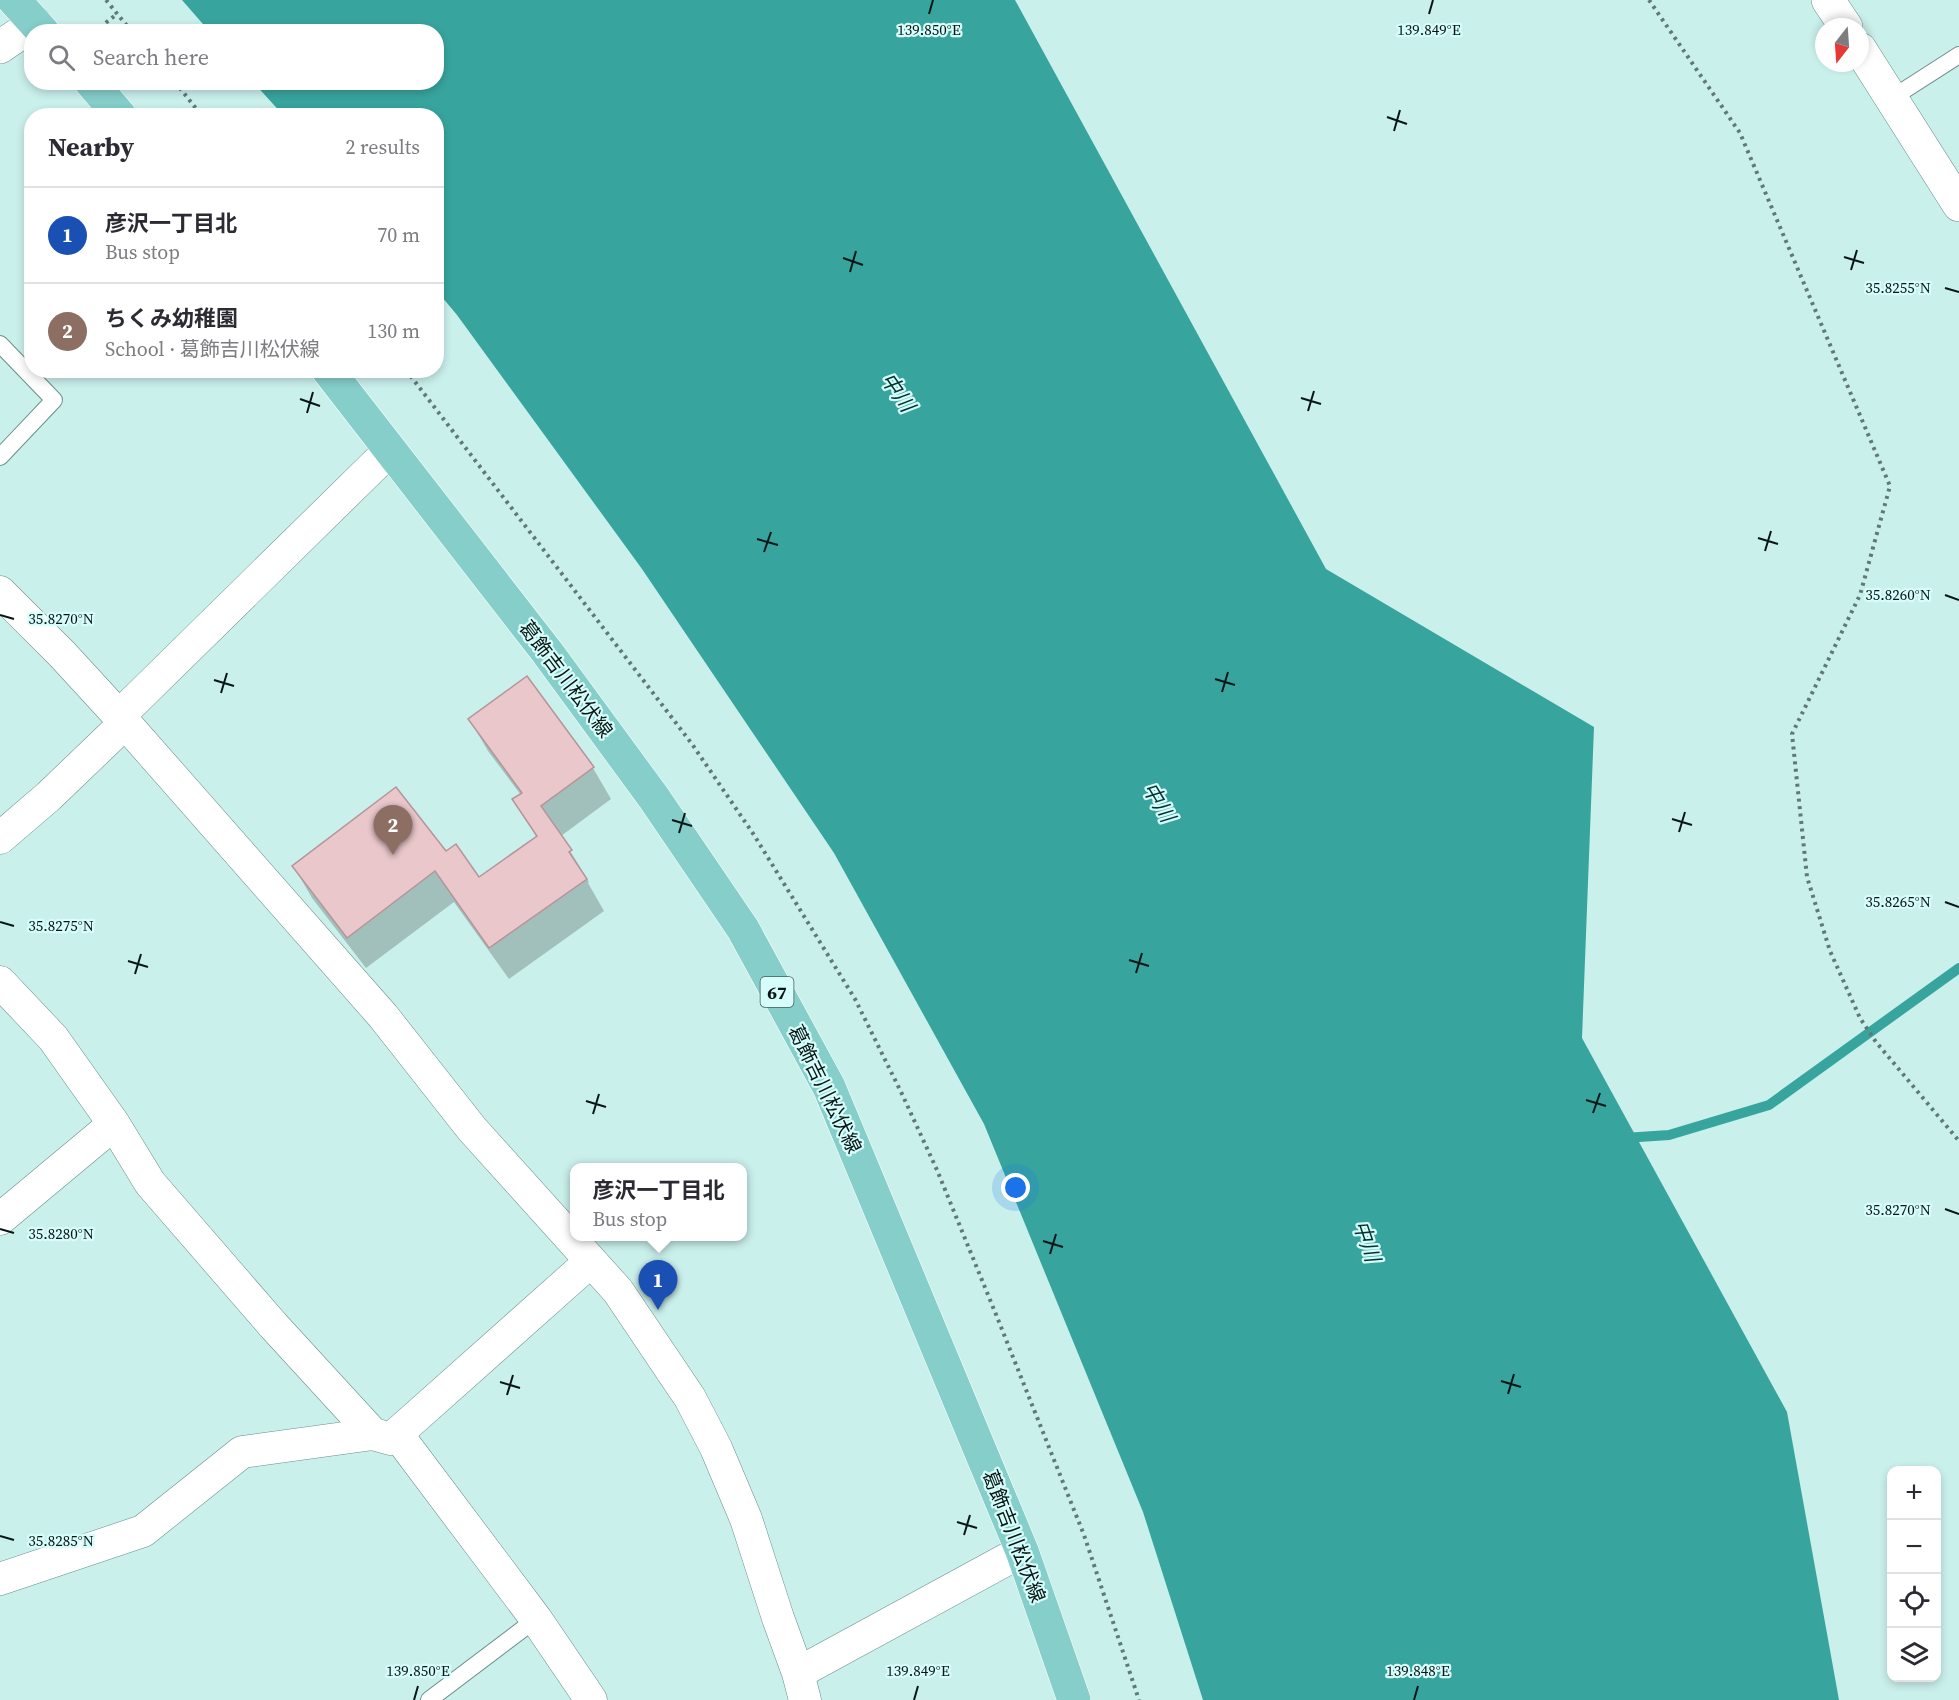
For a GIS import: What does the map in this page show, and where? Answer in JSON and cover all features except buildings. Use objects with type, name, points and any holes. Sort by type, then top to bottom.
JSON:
[{"type":"main road","points":[[99,90],[113,108]]},
{"type":"main road","name":"葛飾吉川松伏線","points":[[334,378],[547,652],[654,798],[743,929],[829,1087],[1022,1551],[1074,1700]]},
{"type":"street","points":[[1828,0],[1840,18]]},
{"type":"street","points":[[0,47],[24,25]]},
{"type":"street","points":[[1869,63],[1959,205]]},
{"type":"street","points":[[0,838],[49,796],[390,450]]},
{"type":"street","points":[[0,592],[62,654],[122,720],[383,1016],[472,1129],[570,1238]]},
{"type":"street","points":[[0,982],[53,1038],[114,1124],[150,1183],[273,1325],[385,1434],[536,1619],[591,1700]]},
{"type":"street","points":[[0,1219],[114,1124]]},
{"type":"street","points":[[573,1241],[618,1291],[655,1344],[690,1398],[716,1448],[746,1519],[778,1618],[796,1689],[1022,1551]]},
{"type":"street","points":[[0,1579],[143,1531],[242,1452],[385,1434],[591,1261]]},
{"type":"lane","points":[[1892,98],[1959,56]]},
{"type":"lane","points":[[0,345],[24,369]]},
{"type":"lane","points":[[0,457],[54,400],[32,378]]},
{"type":"lane","points":[[429,1700],[536,1619]]},
{"type":"path","points":[[106,0],[125,24]]},
{"type":"path","points":[[1649,0],[1740,133],[1890,486],[1860,595],[1792,734],[1807,878],[1830,951],[1860,1018],[1876,1042],[1959,1141]]},
{"type":"path","points":[[104,24],[117,14]]},
{"type":"path","points":[[181,90],[196,108]]},
{"type":"water","name":"中川","points":[[182,0],[1015,0],[1326,569],[1594,727],[1582,1038],[1787,1412],[1839,1700],[1203,1700],[1143,1512],[984,1124],[834,853],[642,569],[444,299],[444,108],[277,108],[260,90],[444,90],[444,24],[203,24]]},
{"type":"waterway","points":[[1624,1138],[1669,1135],[1769,1105],[1959,968]]},
{"type":"place","name":"ちくみ幼稚園","points":[[393,855]]},
{"type":"place","name":"彦沢一丁目北","points":[[658,1310]]}]
